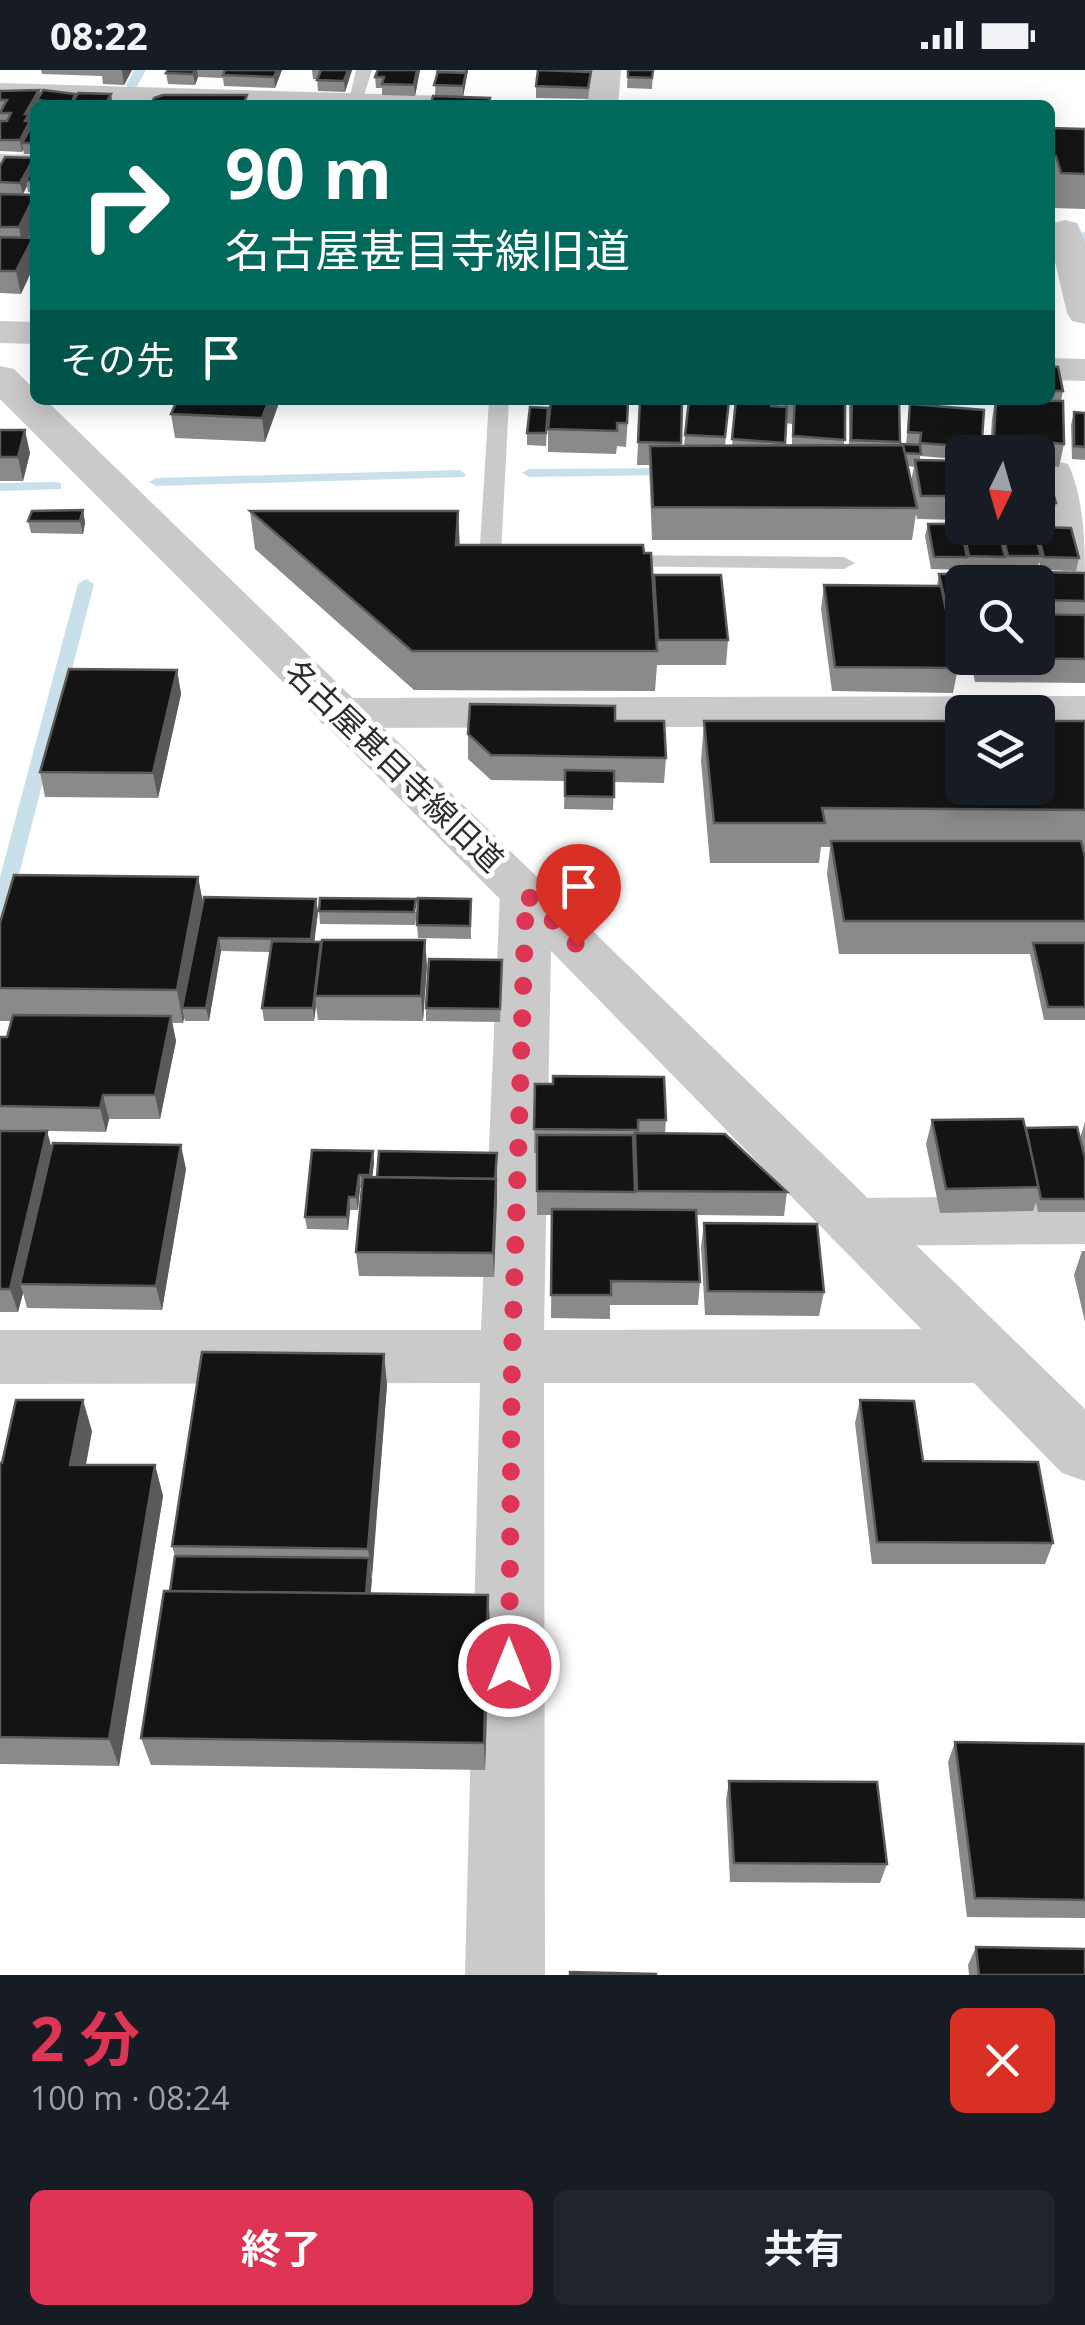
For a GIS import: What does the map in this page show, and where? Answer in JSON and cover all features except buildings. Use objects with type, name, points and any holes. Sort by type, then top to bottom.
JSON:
[{"type":"street","points":[[603,100],[606,70]]},
{"type":"street","points":[[0,92],[147,90],[320,100]]},
{"type":"street","points":[[1066,230],[1085,313]]},
{"type":"street","points":[[1055,369],[1085,370]]},
{"type":"street","name":"名古屋甚目寺線旧道","points":[[0,377],[1085,1452]]},
{"type":"street","points":[[1055,475],[1085,576]]},
{"type":"street","points":[[338,713],[1085,711]]},
{"type":"street","points":[[506,1975],[512,1356],[526,894]]},
{"type":"street","points":[[852,1222],[1085,1220]]},
{"type":"street","points":[[0,1358],[986,1356]]},
{"type":"lane","points":[[355,100],[364,70]]},
{"type":"lane","points":[[0,159],[30,160]]},
{"type":"lane","points":[[499,405],[490,560],[530,561]]},
{"type":"lane","points":[[588,561],[844,563]]},
{"type":"waterway","points":[[132,86],[140,70]]},
{"type":"waterway","points":[[529,473],[672,472]]},
{"type":"waterway","points":[[156,482],[459,474]]},
{"type":"waterway","points":[[0,487],[56,486]]},
{"type":"waterway","points":[[0,913],[86,584]]},
{"type":"route","points":[[509,1666],[512,1356],[526,894],[578,946]]}]
